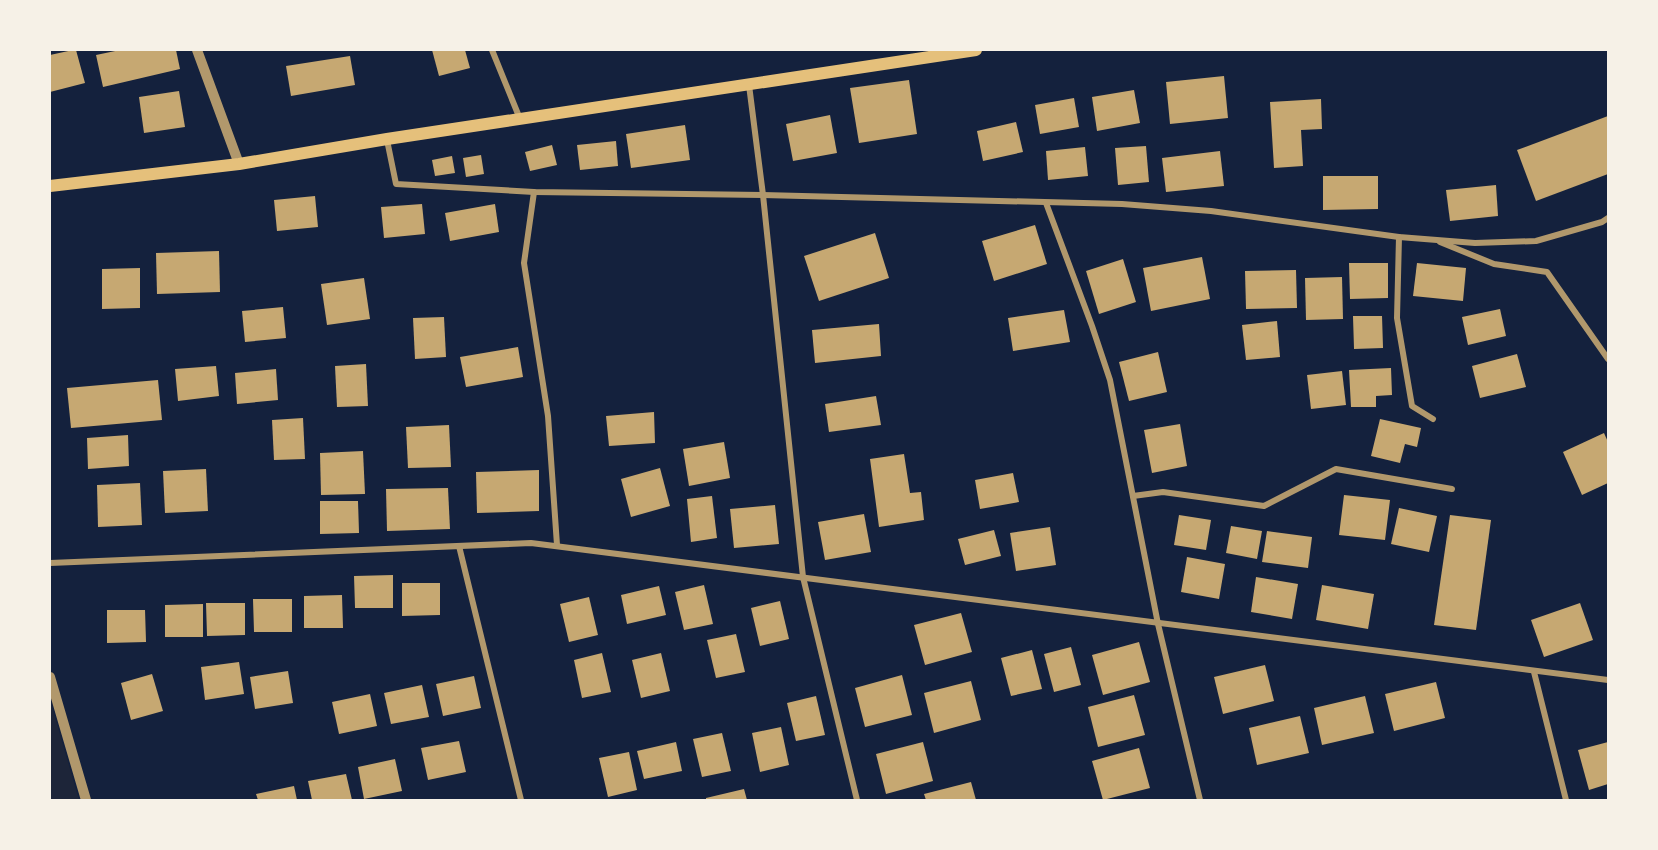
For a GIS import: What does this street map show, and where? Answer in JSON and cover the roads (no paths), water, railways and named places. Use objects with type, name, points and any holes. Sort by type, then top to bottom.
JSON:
[{"type":"main road","points":[[50,186],[238,164],[387,139],[976,50]]},
{"type":"street","points":[[197,50],[238,164]]},
{"type":"street","points":[[492,50],[520,119]]},
{"type":"street","points":[[749,85],[763,195],[803,577],[857,801]]},
{"type":"street","points":[[387,139],[396,184],[534,192],[1122,204],[1211,211],[1399,237],[1475,243],[1536,241],[1602,222],[1608,218]]},
{"type":"street","points":[[534,192],[524,263],[548,416],[557,545]]},
{"type":"street","points":[[1046,203],[1110,380],[1158,624],[1200,801]]},
{"type":"street","points":[[1399,237],[1397,318],[1412,406],[1433,419]]},
{"type":"street","points":[[1434,240],[1494,264],[1547,272],[1608,359]]},
{"type":"street","points":[[1132,496],[1163,492],[1264,506],[1336,469],[1452,489]]},
{"type":"street","points":[[50,563],[531,543],[1608,680]]},
{"type":"street","points":[[459,546],[521,801]]},
{"type":"street","points":[[1534,672],[1566,801]]},
{"type":"street","points":[[50,677],[86,801]]}]
